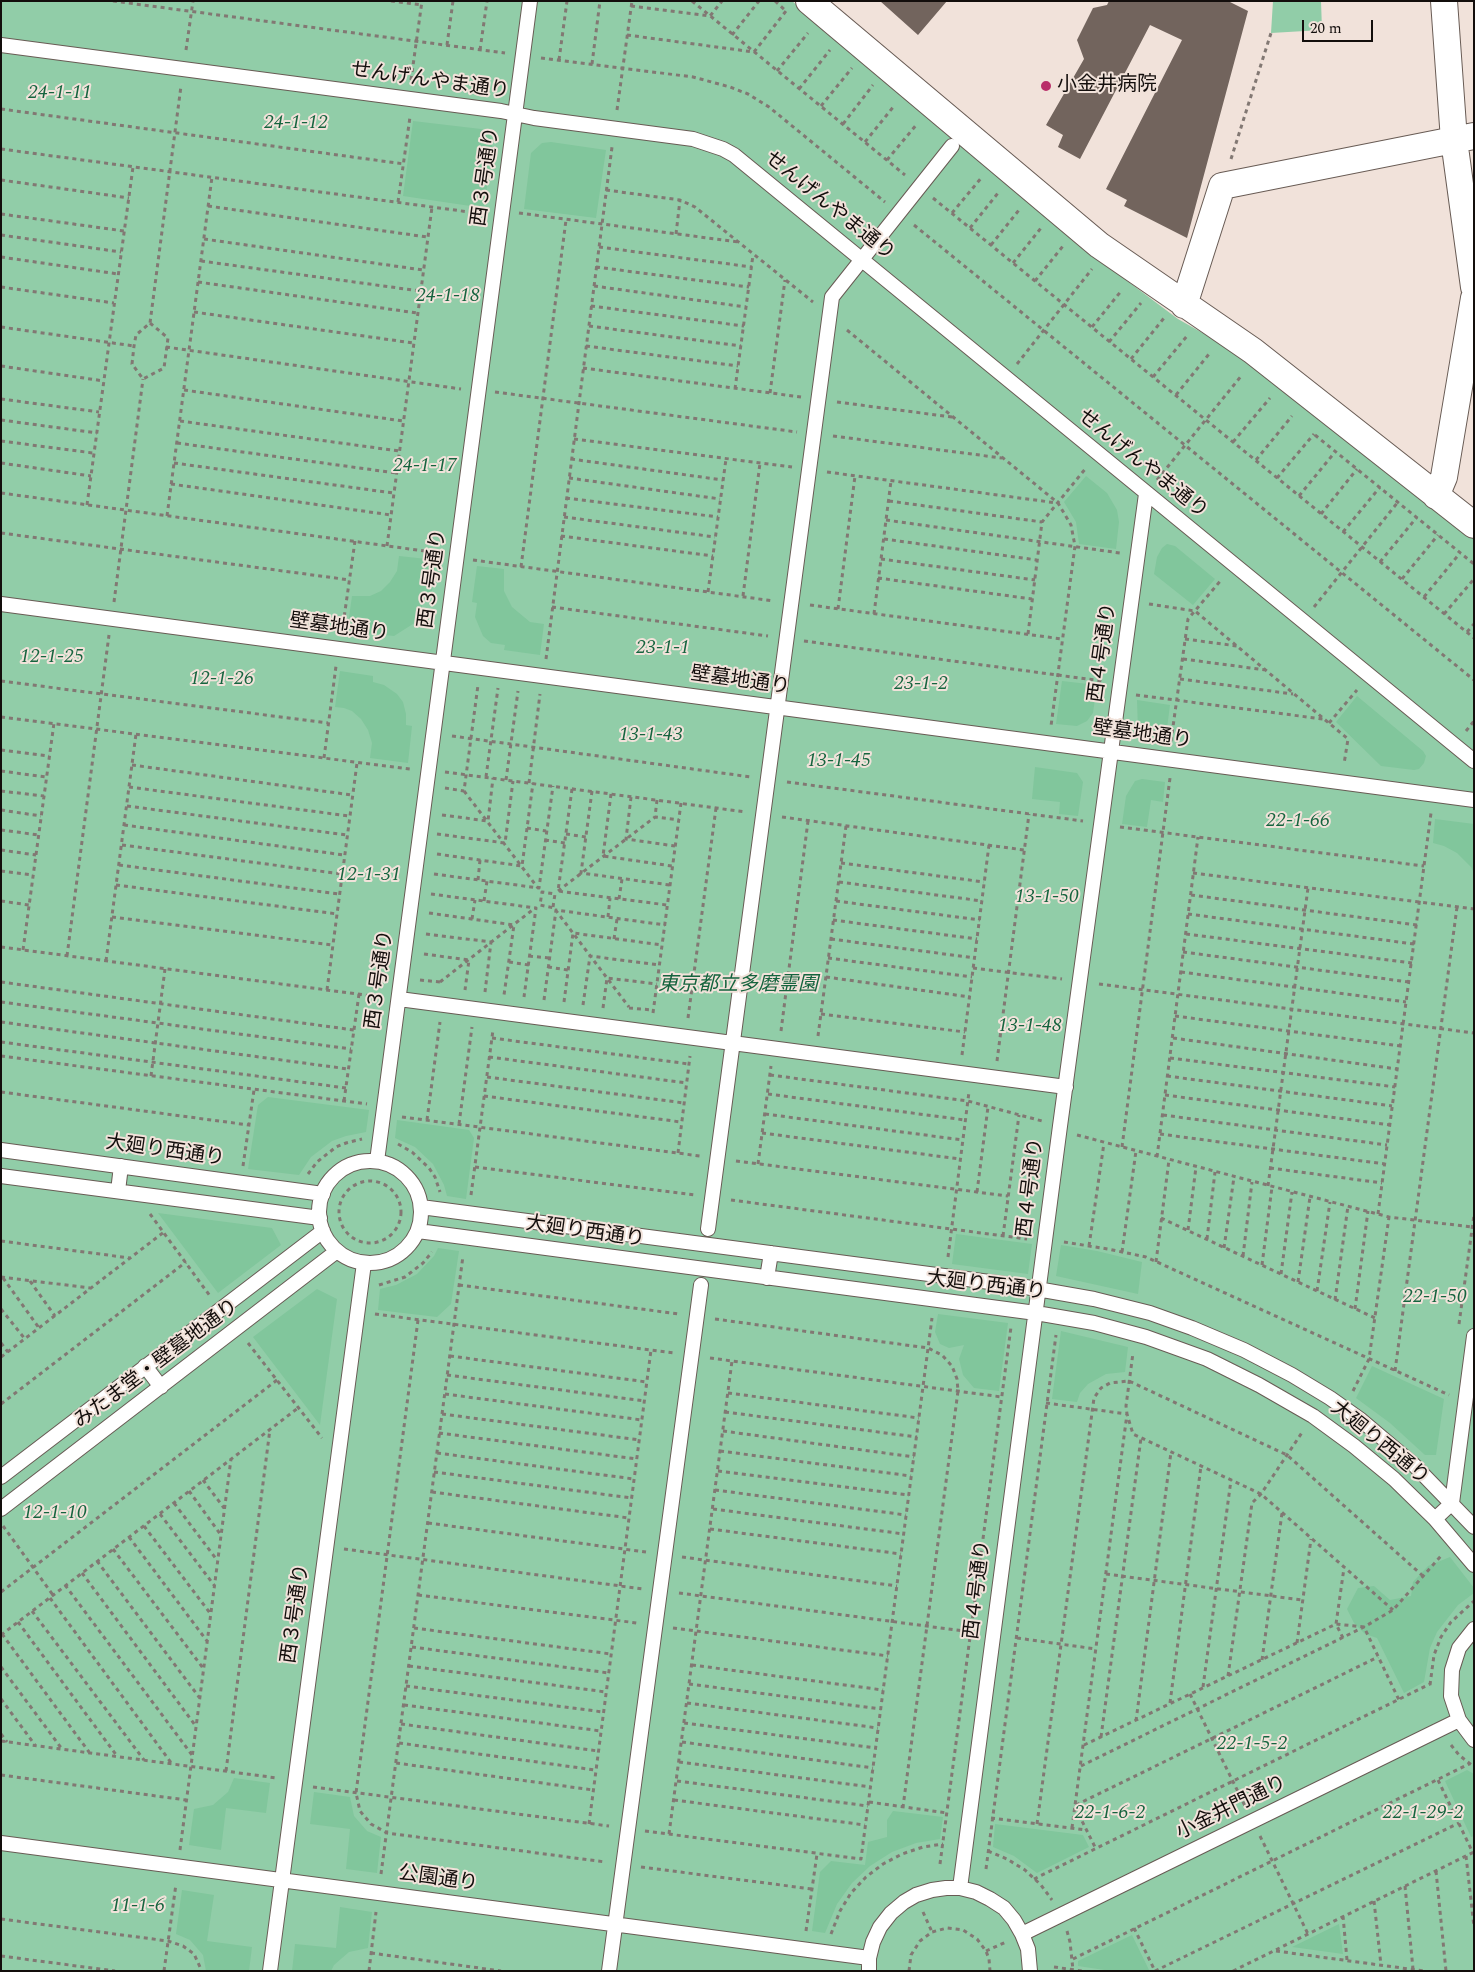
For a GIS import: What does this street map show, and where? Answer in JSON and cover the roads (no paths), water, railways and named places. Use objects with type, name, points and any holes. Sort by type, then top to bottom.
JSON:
[{"type":"street","points":[[1444,1],[1464,138],[1474,287]]},
{"type":"street","points":[[798,6],[1099,245],[1174,311],[1253,351],[1474,525]]},
{"type":"street","points":[[1174,311],[1222,186],[1464,138]]},
{"type":"street","points":[[1436,496],[1444,477],[1474,298]]},
{"type":"lane","name":"西３号通り","points":[[377,1161],[530,1]]},
{"type":"lane","name":"せんげんやま通り","points":[[1,45],[515,114],[708,142],[734,156],[1474,762]]},
{"type":"lane","points":[[708,1229],[832,297],[952,146]]},
{"type":"lane","name":"西４号通り","points":[[960,1888],[1039,1289],[1052,1241],[1066,1087],[1146,494]]},
{"type":"lane","name":"壁墓地通り","points":[[1,604],[1474,800]]},
{"type":"lane","points":[[399,999],[1066,1087]]},
{"type":"lane","name":"大廻り西通り","points":[[1,1150],[323,1194]]},
{"type":"lane","points":[[377,1161],[396,1167],[411,1181],[416,1189],[421,1207],[418,1231],[409,1246],[393,1258],[374,1263],[354,1261],[338,1252],[330,1243],[322,1225],[320,1205],[323,1194],[332,1178],[357,1162],[377,1161]]},
{"type":"lane","points":[[118,1191],[121,1166]]},
{"type":"lane","points":[[1,1176],[118,1191],[322,1225]]},
{"type":"lane","name":"大廻り西通り","points":[[421,1207],[1039,1289],[1094,1299],[1150,1313],[1244,1350],[1292,1375],[1345,1408],[1406,1458],[1474,1527]]},
{"type":"lane","name":"みたま堂・壁墓地通り","points":[[1,1477],[145,1366],[322,1225]]},
{"type":"lane","name":"大廻り西通り","points":[[418,1231],[1036,1313],[1118,1329],[1172,1346],[1234,1372],[1313,1416],[1377,1465],[1435,1520],[1474,1564]]},
{"type":"lane","name":"みたま堂・壁墓地通り","points":[[2,1506],[338,1252]]},
{"type":"lane","points":[[767,1278],[771,1253]]},
{"type":"lane","name":"西３号通り","points":[[270,1971],[364,1263]]},
{"type":"lane","points":[[609,1971],[701,1285]]},
{"type":"lane","points":[[1435,1520],[1452,1503],[1474,1336]]},
{"type":"lane","points":[[1234,1372],[1244,1350]]},
{"type":"lane","points":[[145,1366],[161,1387]]},
{"type":"lane","points":[[1474,1630],[1459,1648],[1452,1670],[1451,1696],[1459,1720],[1474,1740]]},
{"type":"lane","name":"小金井門通り","points":[[1022,1934],[1459,1720]]},
{"type":"lane","name":"公園通り","points":[[1,1843],[616,1924],[869,1964]]},
{"type":"lane","points":[[869,1964],[873,1942],[880,1926],[904,1902],[916,1895],[932,1890],[960,1888],[976,1892],[1004,1908],[1022,1934],[1028,1949],[1030,1971]]},
{"type":"place","name":"小金井病院","points":[[1046,86]]},
{"type":"park label","name":"24-1-11","points":[[60,94]]},
{"type":"park label","name":"24-1-12","points":[[296,124]]},
{"type":"park label","name":"24-1-18","points":[[448,297]]},
{"type":"park label","name":"24-1-17","points":[[425,467]]},
{"type":"park label","name":"23-1-1","points":[[663,649]]},
{"type":"park label","name":"12-1-25","points":[[52,658]]},
{"type":"park label","name":"12-1-26","points":[[222,680]]},
{"type":"park label","name":"23-1-2","points":[[921,685]]},
{"type":"park label","name":"13-1-43","points":[[651,736]]},
{"type":"park label","name":"13-1-45","points":[[839,762]]},
{"type":"park label","name":"22-1-66","points":[[1298,822]]},
{"type":"park label","name":"12-1-31","points":[[369,876]]},
{"type":"park label","name":"13-1-50","points":[[1047,898]]},
{"type":"park label","name":"東京都立多磨霊園","points":[[738,986]]},
{"type":"park label","name":"13-1-48","points":[[1030,1027]]},
{"type":"park label","name":"22-1-50","points":[[1435,1298]]},
{"type":"park label","name":"12-1-10","points":[[55,1514]]},
{"type":"park label","name":"22-1-5-2","points":[[1252,1745]]},
{"type":"park label","name":"22-1-6-2","points":[[1110,1814]]},
{"type":"park label","name":"22-1-29-2","points":[[1423,1814]]},
{"type":"park label","name":"11-1-6","points":[[138,1907]]}]
